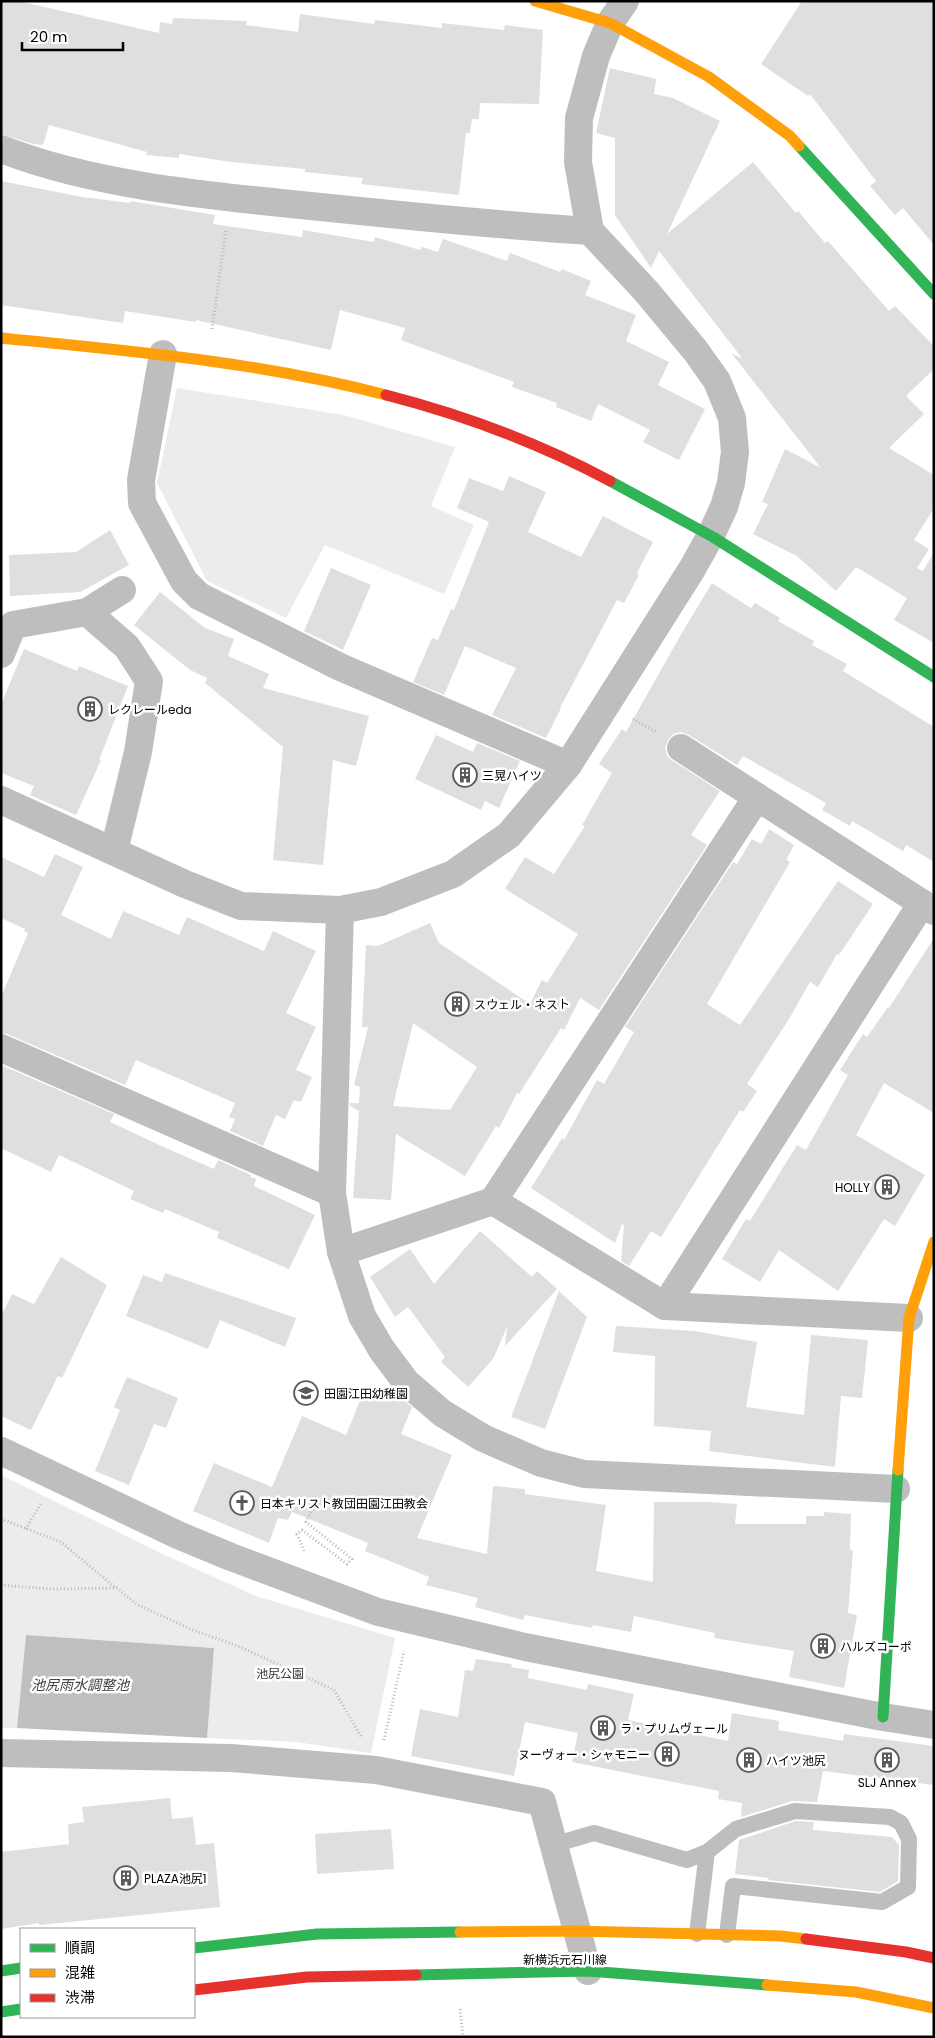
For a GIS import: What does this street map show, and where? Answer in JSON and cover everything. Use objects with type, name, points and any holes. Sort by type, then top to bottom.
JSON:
[{"type":"street","points":[[535,1],[618,12],[790,136],[934,294]]},
{"type":"street","points":[[1,800],[185,884],[241,906],[340,910],[381,902],[453,874],[509,835],[568,766],[692,569],[711,535],[724,507],[731,483],[735,452],[732,418],[717,381],[695,350],[646,291],[590,231],[578,162],[579,118],[596,56],[618,12]]},
{"type":"street","points":[[1,149],[36,162],[189,193],[541,228],[590,231]]},
{"type":"street","points":[[1,338],[211,360],[341,383],[409,401],[480,424],[545,450],[608,480],[711,535],[934,677]]},
{"type":"street","points":[[163,354],[141,480],[142,503],[184,580],[199,596],[340,667],[568,766]]},
{"type":"street","points":[[1,654],[13,625],[87,612],[122,590]]},
{"type":"street","points":[[87,612],[127,647],[149,680],[138,752],[114,851]]},
{"type":"street","points":[[665,1306],[928,907],[681,748]]},
{"type":"street","points":[[341,1252],[493,1201],[757,797]]},
{"type":"street","points":[[340,910],[332,1192],[341,1252],[362,1316],[382,1350],[406,1382],[442,1413],[483,1438],[541,1463],[584,1474],[896,1489]]},
{"type":"street","points":[[1,1048],[332,1192]]},
{"type":"street","points":[[493,1201],[665,1306],[909,1318]]},
{"type":"street","points":[[883,1717],[896,1489],[909,1318],[934,1242]]},
{"type":"street","points":[[1,1451],[178,1535],[231,1558],[395,1616],[525,1647],[883,1717],[934,1725]]},
{"type":"street","points":[[1,1753],[231,1758],[376,1770],[542,1802],[588,1971]]},
{"type":"street","points":[[195,1948],[317,1934],[576,1931],[782,1936],[906,1952],[934,1958]]},
{"type":"street","points":[[1,1971],[20,1968]]},
{"type":"street","name":"新横浜元石川線","points":[[195,1990],[307,1977],[588,1971],[856,1992],[934,2008]]},
{"type":"street","points":[[1,2012],[20,2009]]},
{"type":"lane","points":[[553,1846],[594,1833],[687,1860],[707,1852],[736,1829],[794,1811],[890,1817],[902,1823],[909,1839],[908,1888],[882,1902],[733,1886],[727,1934]]},
{"type":"lane","points":[[697,1934],[707,1852]]},
{"type":"path","points":[[212,330],[231,198]]},
{"type":"path","points":[[314,1506],[306,1522],[352,1559],[347,1564],[302,1530],[297,1534],[321,1590]]},
{"type":"path","points":[[1,1519],[61,1542],[136,1604],[193,1630],[240,1647],[334,1690],[366,1745]]},
{"type":"path","points":[[1,1585],[51,1590],[117,1588]]},
{"type":"path","points":[[382,1749],[402,1656]]},
{"type":"path","points":[[460,2009],[463,2037]]},
{"type":"green space","points":[[177,388],[344,415],[455,447],[431,506],[474,525],[444,594],[325,545],[286,618],[207,581],[157,483]]},
{"type":"green space","name":"池尻公園","points":[[1,1475],[165,1555],[256,1596],[395,1638],[371,1753],[296,1742],[207,1738],[213,1648],[26,1635],[17,1728],[1,1728]]},
{"type":"water","name":"池尻雨水調整池","points":[[26,1635],[214,1648],[207,1738],[17,1728]]},
{"type":"building","points":[[1,1],[18,1],[159,33],[160,22],[172,24],[173,18],[247,21],[246,25],[298,32],[300,14],[374,24],[375,20],[442,28],[442,23],[504,30],[505,25],[543,30],[539,104],[480,103],[479,119],[472,119],[470,133],[466,133],[459,195],[361,184],[363,178],[305,172],[305,169],[231,162],[179,154],[179,158],[146,155],[147,152],[49,125],[43,145],[33,144],[1,134]]},
{"type":"building","points":[[802,1],[934,1],[934,245],[903,208],[895,215],[870,186],[876,181],[810,94],[808,96],[761,64]]},
{"type":"building","points":[[610,68],[656,79],[654,94],[673,98],[720,121],[667,234],[753,162],[796,213],[798,211],[825,243],[828,241],[889,311],[895,306],[934,346],[934,369],[906,396],[924,414],[889,448],[934,475],[934,508],[914,540],[929,549],[917,568],[923,571],[934,552],[934,643],[894,620],[907,598],[856,567],[836,591],[797,556],[753,534],[768,504],[762,502],[785,449],[821,468],[732,354],[742,358],[659,251],[651,268],[615,215],[615,138],[596,133]]},
{"type":"building","points":[[1,181],[82,197],[130,203],[130,201],[215,215],[213,224],[302,237],[303,230],[374,242],[375,237],[420,250],[422,247],[438,252],[443,239],[507,261],[510,253],[560,272],[562,269],[591,281],[585,295],[636,315],[626,341],[669,362],[658,385],[705,409],[679,460],[643,442],[650,430],[598,404],[591,421],[556,407],[557,403],[512,387],[514,382],[401,340],[405,328],[340,310],[331,350],[196,320],[196,322],[125,311],[123,323],[1,305]]},
{"type":"building","points":[[509,476],[546,492],[528,532],[581,557],[603,516],[653,542],[637,573],[639,575],[624,603],[617,600],[546,738],[492,715],[516,668],[465,646],[444,695],[413,682],[432,638],[438,640],[451,609],[454,610],[489,522],[457,508],[469,478],[503,491]]},
{"type":"building","points":[[110,530],[129,565],[80,592],[10,596],[9,555],[76,552]]},
{"type":"building","points":[[331,568],[371,585],[343,650],[304,631]]},
{"type":"building","points":[[712,583],[751,608],[755,603],[780,618],[778,621],[814,641],[812,645],[847,664],[843,671],[934,727],[934,862],[906,845],[903,851],[852,821],[850,826],[822,810],[826,803],[743,756],[737,765],[689,735],[681,732],[673,734],[665,747],[667,756],[720,791],[691,835],[707,845],[599,1010],[580,998],[564,1030],[561,1028],[519,1094],[517,1093],[499,1128],[496,1126],[465,1176],[396,1134],[391,1200],[353,1198],[359,1111],[350,1106],[350,1103],[359,1103],[360,1087],[354,1085],[368,1027],[362,1027],[366,945],[378,946],[430,923],[439,943],[530,1004],[542,980],[547,983],[578,934],[505,889],[525,857],[554,874],[585,826],[582,825],[612,773],[599,764],[622,729],[626,732]],"holes":[[[413,1023],[477,1067],[450,1110],[393,1106]]]},
{"type":"building","points":[[160,592],[205,628],[234,639],[228,656],[269,674],[263,688],[369,716],[356,766],[333,760],[323,865],[273,860],[283,747],[205,683],[207,678],[190,670],[134,625]]},
{"type":"building","points":[[24,649],[77,671],[79,666],[128,686],[99,760],[101,760],[76,815],[30,795],[34,786],[1,773],[1,705]]},
{"type":"building","name":"三晃ハイツ","points":[[436,735],[473,752],[477,743],[520,761],[499,808],[485,801],[481,810],[415,779]]},
{"type":"building","points":[[769,829],[794,845],[786,860],[790,862],[707,1004],[740,1025],[838,881],[873,904],[839,955],[837,954],[818,987],[810,982],[789,1019],[747,1084],[757,1091],[743,1112],[740,1110],[661,1237],[651,1231],[629,1266],[621,1261],[624,1225],[622,1224],[615,1243],[531,1188],[562,1138],[564,1140],[597,1080],[604,1084],[634,1032],[625,1027],[733,862],[737,864],[752,839],[761,844]]},
{"type":"building","points":[[55,854],[83,867],[61,915],[111,939],[123,911],[179,935],[187,917],[264,951],[273,931],[316,951],[286,1013],[316,1027],[296,1070],[312,1077],[301,1102],[294,1100],[285,1119],[276,1115],[263,1146],[230,1131],[235,1119],[229,1117],[235,1103],[136,1060],[125,1085],[1,1033],[1,997],[28,933],[24,931],[25,929],[1,918],[1,857],[44,877]]},
{"type":"building","points":[[934,938],[934,1113],[884,1083],[856,1135],[925,1175],[895,1226],[884,1219],[838,1291],[779,1250],[760,1282],[722,1259],[746,1219],[750,1221],[797,1145],[806,1150],[848,1075],[840,1070],[863,1034],[867,1037],[889,1008]]},
{"type":"building","points":[[1,1065],[114,1114],[110,1122],[168,1149],[214,1169],[218,1160],[251,1175],[250,1177],[256,1179],[254,1186],[315,1215],[289,1269],[217,1238],[219,1232],[165,1209],[163,1213],[130,1199],[134,1191],[59,1155],[51,1172],[1,1148]]},
{"type":"building","points":[[480,1231],[532,1277],[537,1271],[557,1289],[505,1346],[507,1327],[493,1359],[468,1387],[441,1362],[445,1357],[408,1307],[395,1317],[370,1277],[410,1249],[434,1284]]},
{"type":"building","points":[[61,1257],[107,1285],[62,1378],[58,1376],[31,1430],[1,1416],[1,1316],[12,1294],[34,1304]]},
{"type":"building","points":[[165,1273],[296,1318],[285,1347],[220,1320],[208,1349],[126,1316],[143,1275],[162,1282]]},
{"type":"building","points":[[559,1291],[587,1317],[545,1429],[511,1417]]},
{"type":"building","points":[[616,1326],[694,1331],[757,1342],[746,1407],[804,1415],[811,1335],[868,1340],[862,1398],[841,1396],[835,1467],[709,1451],[711,1431],[654,1426],[655,1356],[613,1352]]},
{"type":"building","points":[[127,1377],[178,1398],[166,1428],[154,1424],[129,1485],[95,1471],[120,1410],[114,1407]]},
{"type":"building","points":[[366,1386],[406,1402],[412,1407],[401,1434],[452,1455],[417,1538],[487,1554],[493,1486],[525,1489],[525,1494],[606,1505],[596,1571],[653,1582],[654,1502],[737,1504],[735,1524],[806,1524],[806,1516],[824,1516],[824,1512],[851,1514],[850,1550],[853,1550],[848,1613],[857,1615],[844,1688],[789,1677],[794,1651],[714,1638],[715,1633],[634,1616],[631,1632],[593,1625],[592,1628],[525,1615],[523,1620],[475,1607],[478,1598],[426,1585],[429,1577],[365,1551],[368,1543],[292,1512],[288,1520],[278,1518],[269,1543],[193,1511],[214,1463],[272,1487],[302,1416],[346,1435]]},
{"type":"building","points":[[476,1659],[512,1664],[511,1667],[529,1670],[528,1678],[587,1690],[588,1684],[634,1694],[628,1720],[728,1741],[732,1713],[779,1721],[778,1730],[843,1741],[844,1734],[934,1746],[934,1785],[823,1771],[817,1802],[792,1801],[741,1817],[742,1803],[718,1799],[719,1791],[572,1762],[578,1733],[525,1722],[514,1776],[411,1756],[420,1709],[458,1717],[465,1670],[473,1671]]},
{"type":"building","name":"PLAZA池尻1","points":[[170,1798],[172,1819],[193,1817],[196,1845],[214,1843],[220,1907],[39,1925],[39,1923],[1,1929],[1,1852],[69,1844],[68,1824],[84,1822],[82,1807]]},
{"type":"building","points":[[796,1821],[814,1822],[813,1830],[892,1837],[899,1845],[898,1881],[880,1892],[768,1880],[769,1878],[735,1874],[739,1840]]},
{"type":"building","points":[[391,1829],[394,1869],[317,1874],[315,1834]]},
{"type":"traffic: fast","points":[[799,146],[934,294]]},
{"type":"traffic: fast","points":[[610,481],[713,537],[934,677]]},
{"type":"traffic: fast","points":[[883,1717],[898,1470]]},
{"type":"traffic: fast","points":[[195,1948],[317,1934],[460,1932]]},
{"type":"traffic: fast","points":[[1,1971],[20,1968]]},
{"type":"traffic: fast","points":[[416,1975],[588,1971],[767,1985]]},
{"type":"traffic: fast","points":[[1,2012],[20,2009]]},
{"type":"traffic: slow","points":[[535,1],[610,23],[709,77],[790,136],[799,146]]},
{"type":"traffic: slow","points":[[1,338],[146,353],[243,366],[291,374],[386,395]]},
{"type":"traffic: slow","points":[[898,1470],[909,1318],[934,1242]]},
{"type":"traffic: slow","points":[[460,1932],[576,1931],[781,1936],[806,1939]]},
{"type":"traffic: slow","points":[[767,1985],[856,1992],[934,2008]]},
{"type":"traffic: jam","points":[[386,395],[501,431],[556,454],[610,481]]},
{"type":"traffic: jam","points":[[806,1939],[906,1952],[934,1958]]},
{"type":"traffic: jam","points":[[195,1990],[307,1977],[416,1975]]},
{"type":"place","name":"レクレールeda","points":[[90,709]]},
{"type":"place","name":"三晃ハイツ","points":[[465,775]]},
{"type":"place","name":"スウェル・ネスト","points":[[457,1004]]},
{"type":"place","name":"HOLLY","points":[[887,1187]]},
{"type":"place","name":"田園江田幼稚園","points":[[306,1393]]},
{"type":"place","name":"日本キリスト教団田園江田教会","points":[[242,1503]]},
{"type":"place","name":"ハルズコーポ","points":[[823,1646]]},
{"type":"place","name":"ラ・プリムヴェール","points":[[603,1728]]},
{"type":"place","name":"ヌーヴォー・シャモニー","points":[[667,1754]]},
{"type":"place","name":"ハイツ池尻","points":[[749,1760]]},
{"type":"place","name":"SLJ Annex","points":[[887,1760]]},
{"type":"place","name":"PLAZA池尻1","points":[[126,1878]]}]
